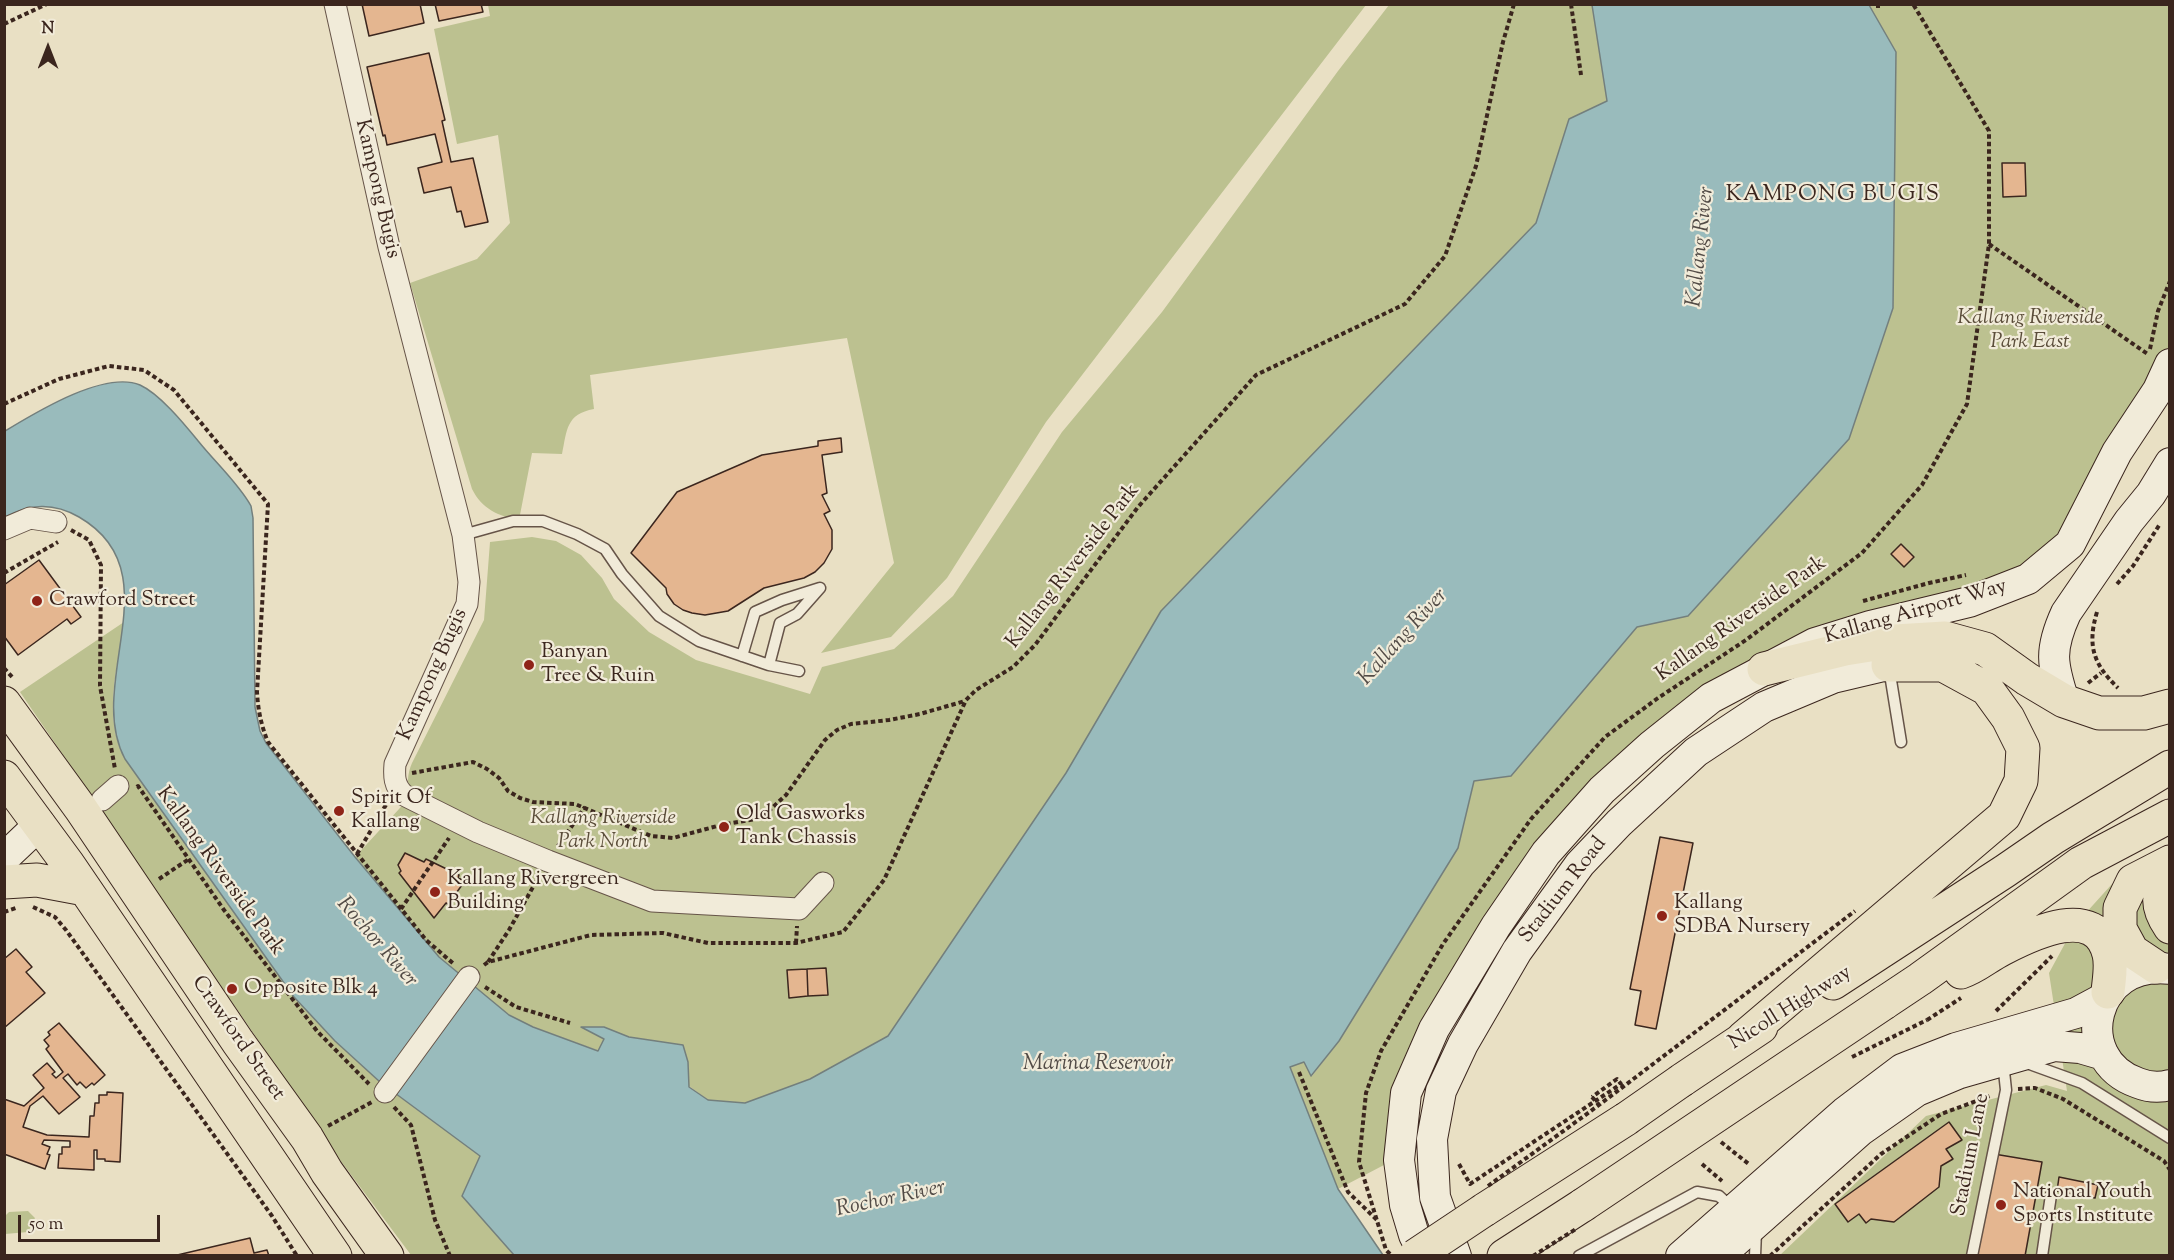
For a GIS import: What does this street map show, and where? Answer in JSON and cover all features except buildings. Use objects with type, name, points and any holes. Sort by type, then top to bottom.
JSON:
[{"type":"main road","points":[[1764,669],[1845,649],[1895,641],[1945,638],[1984,648],[2027,679],[2064,701],[2099,713],[2144,713],[2169,706]]},
{"type":"main road","points":[[1867,925],[2004,816],[2021,781],[2023,748],[2008,718],[1987,689],[1943,665],[1888,665]]},
{"type":"main road","name":"Crawford Street","points":[[4,703],[81,809],[231,1032],[387,1256]]},
{"type":"main road","points":[[4,727],[52,798],[50,812],[40,824]]},
{"type":"main road","points":[[2159,772],[2153,770],[2169,752]]},
{"type":"main road","name":"Nicoll Highway","points":[[1404,1253],[1626,1119],[1743,1038],[1867,925],[2053,838],[2159,772]]},
{"type":"main road","name":"Crawford Street","points":[[4,777],[85,889],[335,1256]]},
{"type":"main road","points":[[1504,1256],[1920,980],[2081,863],[2169,816]]},
{"type":"main road","points":[[2162,968],[2132,951],[2120,930],[2120,908],[2133,881],[2169,862]]},
{"type":"main road","points":[[2169,867],[2159,895],[2161,915],[2169,927]]},
{"type":"main road","points":[[4,882],[37,880],[85,889]]},
{"type":"main road","points":[[1920,980],[1941,978],[1968,969],[2004,948],[2040,933],[2064,925],[2081,925],[2100,935],[2110,956],[2106,995]]},
{"type":"street","name":"Kampong Bugis","points":[[335,4],[386,236],[463,535],[469,582],[467,604],[395,764],[395,782]]},
{"type":"street","name":"Kallang Airport Way","points":[[1764,669],[1815,644],[1870,626],[1969,602],[2028,579],[2070,544],[2117,452],[2158,390],[2158,362]]},
{"type":"street","points":[[2070,544],[2084,555],[2104,547],[2151,494],[2169,463]]},
{"type":"street","points":[[4,529],[30,518],[63,533]]},
{"type":"street","points":[[2064,701],[2054,671],[2054,644],[2060,627],[2066,613],[2129,521]]},
{"type":"street","name":"Stadium Road","points":[[1456,1256],[1436,1197],[1432,1139],[1441,1091],[1463,1044],[1517,951],[1580,864],[1696,752],[1764,707],[1833,678],[1888,665]]},
{"type":"street","name":"Stadium Road","points":[[1425,1256],[1414,1234],[1405,1205],[1398,1160],[1406,1093],[1434,1029],[1496,926],[1546,853],[1602,790],[1652,745],[1711,698],[1764,669]]},
{"type":"street","points":[[395,782],[404,795],[460,823],[548,861],[652,901],[798,909],[823,883]]},
{"type":"street","points":[[4,858],[40,824]]},
{"type":"street","points":[[1719,1256],[1745,1216],[1845,1112],[1902,1069],[1956,1048],[2076,1013],[2106,995],[2121,979],[2137,970],[2162,968]]},
{"type":"street","points":[[383,1094],[469,977]]},
{"type":"street","points":[[2106,995],[2098,1017],[2098,1036],[2104,1055],[2114,1070],[2129,1080],[2168,1091]]},
{"type":"street","points":[[1681,1256],[1745,1216],[1917,1092],[1960,1073],[2007,1070],[2054,1046],[2080,1048],[2104,1055]]},
{"type":"lane","points":[[463,535],[513,521],[543,521],[577,534],[604,549],[622,574],[659,616],[699,641],[769,665],[799,671]]},
{"type":"lane","points":[[742,656],[755,612],[782,600],[820,588],[797,614],[780,623],[769,665]]},
{"type":"lane","points":[[1888,665],[1901,742]]},
{"type":"lane","points":[[2007,1070],[2082,1083],[2169,1138]]},
{"type":"lane","name":"Stadium Lane","points":[[1972,1256],[2007,1070]]},
{"type":"lane","points":[[1579,1256],[1697,1192],[1719,1196],[1745,1216],[1755,1256]]},
{"type":"lane","points":[[2042,1256],[2051,1195]]},
{"type":"path","points":[[4,24],[47,4]]},
{"type":"path","name":"Kallang Riverside Park","points":[[469,977],[488,962],[591,936],[663,933],[708,943],[796,943],[843,932],[884,880],[966,700],[976,690],[1014,667],[1035,645],[1138,507],[1256,375],[1405,304],[1445,256],[1476,166],[1503,42],[1514,4]]},
{"type":"path","points":[[1571,4],[1581,75]]},
{"type":"path","name":"Kallang Riverside Park","points":[[1391,1256],[1386,1250],[1359,1162],[1366,1093],[1381,1051],[1443,944],[1531,819],[1605,737],[1658,698],[1746,640],[1862,553],[1922,485],[1967,404],[1989,244],[1989,131],[1913,4]]},
{"type":"path","points":[[1989,244],[2158,362]]},
{"type":"path","points":[[2158,362],[2158,311],[2169,281]]},
{"type":"path","points":[[4,404],[59,379],[109,366],[144,370],[174,390],[268,504],[257,693],[258,711],[268,742],[426,940],[469,977],[516,1007],[570,1023]]},
{"type":"path","points":[[2113,590],[2133,566],[2163,518]]},
{"type":"path","points":[[4,573],[63,533],[80,535]]},
{"type":"path","name":"Kallang Riverside Park","points":[[63,533],[80,535],[89,540],[101,565],[100,686],[110,793],[123,797],[138,786],[224,910],[317,1031],[383,1094],[411,1125],[435,1220],[450,1256]]},
{"type":"path","points":[[1862,601],[1972,574]]},
{"type":"path","points":[[2099,605],[2093,627],[2093,650],[2101,673],[2119,690]]},
{"type":"path","points":[[357,854],[395,782],[473,762],[499,778],[508,790],[520,798],[533,802],[575,804],[651,836],[673,838],[721,825],[761,818],[786,795],[825,740],[837,730],[851,724],[921,714],[966,700]]},
{"type":"path","points":[[488,962],[548,861],[585,807]]},
{"type":"path","points":[[401,909],[460,823]]},
{"type":"path","points":[[158,880],[189,859]]},
{"type":"path","points":[[4,912],[15,908],[34,907],[55,916],[266,1207],[297,1256]]},
{"type":"path","points":[[1484,1188],[1599,1105],[1867,925]]},
{"type":"path","points":[[1770,1256],[1881,1154],[2007,1070],[2034,1088],[2062,1099],[2164,1161],[2169,1170]]},
{"type":"path","points":[[1299,1072],[1348,1192],[1377,1220]]},
{"type":"path","points":[[1458,1163],[1470,1184],[1621,1084],[1617,1079],[1592,1096],[1599,1105]]},
{"type":"path","points":[[307,1138],[383,1094]]},
{"type":"path","points":[[1720,1141],[1746,1161]]},
{"type":"path","points":[[1702,1164],[1720,1179]]},
{"type":"path","points":[[1384,1256],[1404,1253]]},
{"type":"green space","points":[[488,5],[1366,5],[1046,422],[947,578],[891,637],[821,653],[894,563],[847,338],[590,375],[594,409],[578,415],[569,424],[562,454],[532,453],[519,520],[491,511],[472,489],[410,283],[477,259],[510,223],[498,135],[457,144],[434,29],[490,16]]},
{"type":"green space","name":"Kallang Riverside Park North","points":[[1389,5],[1592,5],[1607,101],[1569,119],[1536,223],[1161,611],[1066,773],[888,1036],[810,1079],[745,1103],[708,1100],[689,1086],[688,1062],[683,1045],[629,1037],[604,1027],[582,1027],[604,1039],[599,1051],[520,1022],[494,1004],[434,952],[355,857],[410,797],[408,780],[412,763],[484,620],[490,542],[532,537],[556,541],[581,555],[602,578],[614,599],[649,632],[696,660],[810,694],[822,667],[894,649],[953,596],[1062,432],[1162,312]]},
{"type":"green space","name":"Kallang Riverside Park East","points":[[1869,5],[2169,5],[2169,364],[2158,390],[2028,579],[1815,643],[1602,790],[1444,1005],[1394,1083],[1384,1165],[1338,1189],[1290,1067],[1304,1062],[1312,1076],[1339,1041],[1458,848],[1474,781],[1511,776],[1637,627],[1688,616],[1849,439],[1893,308],[1896,52]]},
{"type":"green space","points":[[124,622],[113,709],[118,743],[125,759],[294,997],[335,1041],[380,1082],[480,1156],[462,1196],[514,1255],[411,1255],[340,1160],[20,692]]},
{"type":"green space","name":"National Youth Sports Institute","points":[[2169,859],[2169,1255],[1779,1256],[1926,1116],[2046,1085],[2067,1091],[2049,973],[2075,925],[2112,884]]},
{"type":"green space","points":[[28,1211],[35,1218],[28,1232],[5,1234],[5,1216],[9,1212]]},
{"type":"water","name":"Marina Reservoir","points":[[1592,5],[1869,5],[1896,52],[1893,308],[1849,439],[1688,616],[1637,627],[1511,776],[1474,781],[1458,848],[1339,1041],[1311,1076],[1304,1062],[1290,1067],[1338,1189],[1383,1255],[514,1255],[462,1196],[480,1156],[380,1082],[335,1041],[294,997],[125,759],[115,729],[114,696],[124,597],[121,567],[107,540],[79,517],[60,509],[33,507],[5,517],[5,431],[70,396],[108,383],[125,382],[140,385],[156,395],[233,481],[251,506],[255,707],[260,731],[266,743],[355,857],[439,957],[509,1015],[533,1027],[598,1051],[604,1039],[581,1027],[604,1027],[629,1037],[683,1045],[688,1062],[689,1087],[708,1100],[745,1103],[810,1079],[888,1036],[1066,773],[1161,611],[1536,223],[1569,119],[1607,101]]},
{"type":"place","name":"Crawford Street","points":[[37,601]]},
{"type":"place","name":"Banyan Tree & Ruin","points":[[529,665]]},
{"type":"place","name":"Spirit Of Kallang","points":[[339,811]]},
{"type":"place","name":"Old Gasworks Tank Chassis","points":[[724,827]]},
{"type":"place","name":"Kallang Rivergreen Building","points":[[435,892]]},
{"type":"place","name":"Kallang SDBA Nursery","points":[[1662,916]]},
{"type":"place","name":"Opposite Blk 4","points":[[232,989]]},
{"type":"place","name":"National Youth Sports Institute","points":[[2001,1205]]},
{"type":"district","name":"KAMPONG BUGIS","points":[[1833,196]]},
{"type":"water label","name":"Kallang River","points":[[1702,247]]},
{"type":"water label","name":"Kallang River","points":[[1404,638]]},
{"type":"water label","name":"Rochor River","points":[[376,943]]},
{"type":"water label","name":"Rochor River","points":[[891,1200]]}]
